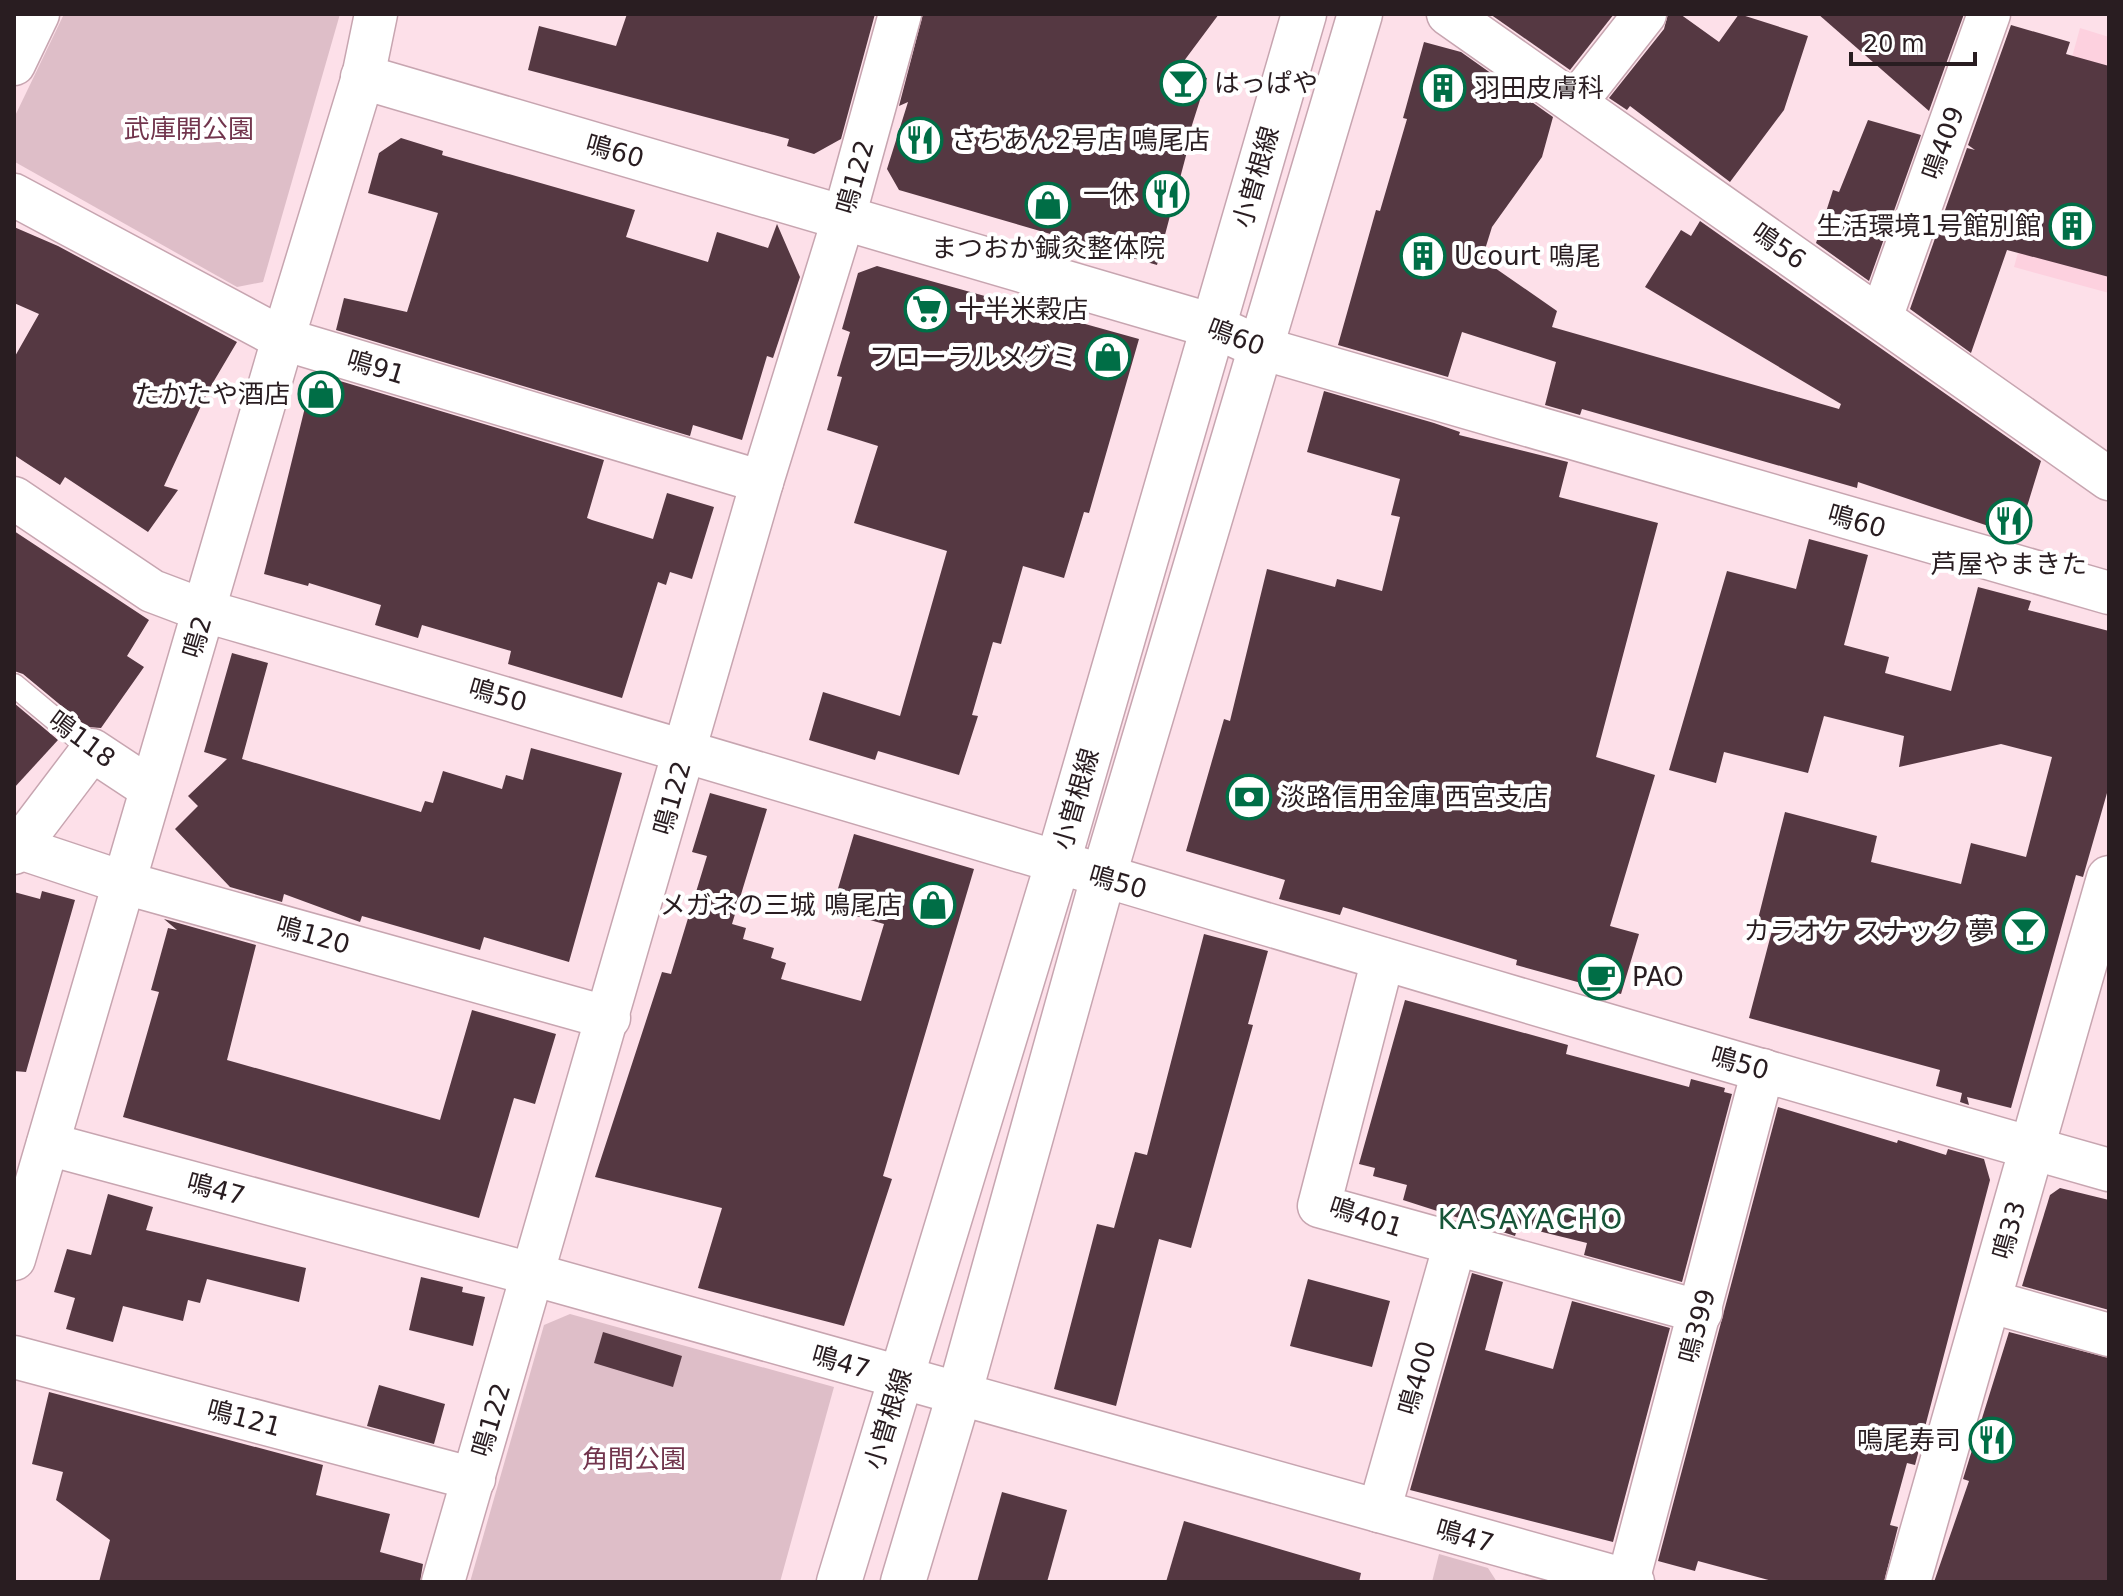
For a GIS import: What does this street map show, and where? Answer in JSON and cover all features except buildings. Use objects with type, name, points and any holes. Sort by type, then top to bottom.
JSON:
[{"type":"street","points":[[14,64],[38,14]]},
{"type":"street","name":"鳴2","points":[[14,1259],[283,339],[363,77],[376,14]]},
{"type":"street","name":"鳴122","points":[[443,1582],[535,1275],[762,482],[844,217],[900,14]]},
{"type":"street","name":"小曽根線","points":[[839,1582],[1057,865],[1304,14]]},
{"type":"street","name":"小曽根線","points":[[903,1582],[959,1395],[1103,878],[1360,14]]},
{"type":"street","name":"鳴56","points":[[1448,14],[2109,479]]},
{"type":"street","points":[[1575,103],[1645,14]]},
{"type":"street","name":"鳴409","points":[[1881,318],[1989,14]]},
{"type":"street","name":"鳴60","points":[[363,77],[1213,326],[1261,348],[2109,593]]},
{"type":"street","name":"鳴91","points":[[14,195],[283,339],[762,482]]},
{"type":"street","name":"鳴50","points":[[14,498],[152,591],[205,611],[686,750],[1057,865],[2109,1170]]},
{"type":"street","points":[[15,849],[92,750]]},
{"type":"street","name":"鳴118","points":[[92,750],[151,789]]},
{"type":"street","name":"鳴120","points":[[15,849],[125,883],[609,1018]]},
{"type":"street","name":"鳴33","points":[[1908,1582],[2033,1149],[2100,944],[2109,878]]},
{"type":"street","name":"鳴401","points":[[1383,959],[1319,1206],[1701,1312]]},
{"type":"street","name":"鳴399","points":[[1630,1581],[1763,1070]]},
{"type":"street","name":"鳴47","points":[[48,1144],[535,1275],[1379,1511],[1516,1567],[1630,1581]]},
{"type":"street","name":"鳴400","points":[[1379,1511],[1455,1244]]},
{"type":"street","points":[[1988,1301],[2109,1335]]},
{"type":"street","name":"鳴121","points":[[14,1357],[474,1479]]},
{"type":"lane","name":"鳴118","points":[[14,685],[92,750]]},
{"type":"shaded area","points":[[2080,28],[2109,37],[2109,293],[2014,267]]},
{"type":"green space","name":"武庫開公園","points":[[64,14],[340,14],[263,282],[237,287],[15,162],[14,118]]},
{"type":"green space","name":"角間公園","points":[[570,1314],[834,1387],[780,1582],[470,1582],[544,1325]]},
{"type":"green space","points":[[1439,1554],[1488,1568],[1497,1582],[1432,1582]]},
{"type":"place","name":"はっぱや","points":[[1183,83]]},
{"type":"place","name":"羽田皮膚科","points":[[1443,88]]},
{"type":"place","name":"さちあん2号店 鳴尾店","points":[[920,140]]},
{"type":"place","name":"一休","points":[[1166,194]]},
{"type":"place","name":"まつおか鍼灸整体院","points":[[1048,205]]},
{"type":"place","name":"生活環境1号館別館","points":[[2072,226]]},
{"type":"place","name":"Ucourt 鳴尾","points":[[1423,256]]},
{"type":"place","name":"十半米穀店","points":[[927,309]]},
{"type":"place","name":"フローラルメグミ","points":[[1108,357]]},
{"type":"place","name":"たかたや酒店","points":[[321,394]]},
{"type":"place","name":"芦屋やまきた","points":[[2009,521]]},
{"type":"place","name":"淡路信用金庫 西宮支店","points":[[1249,797]]},
{"type":"place","name":"メガネの三城 鳴尾店","points":[[933,905]]},
{"type":"place","name":"カラオケ スナック 夢","points":[[2025,931]]},
{"type":"place","name":"PAO","points":[[1601,977]]},
{"type":"place","name":"鳴尾寿司","points":[[1992,1440]]},
{"type":"district","name":"KASAYACHO","points":[[1531,1219]]}]
